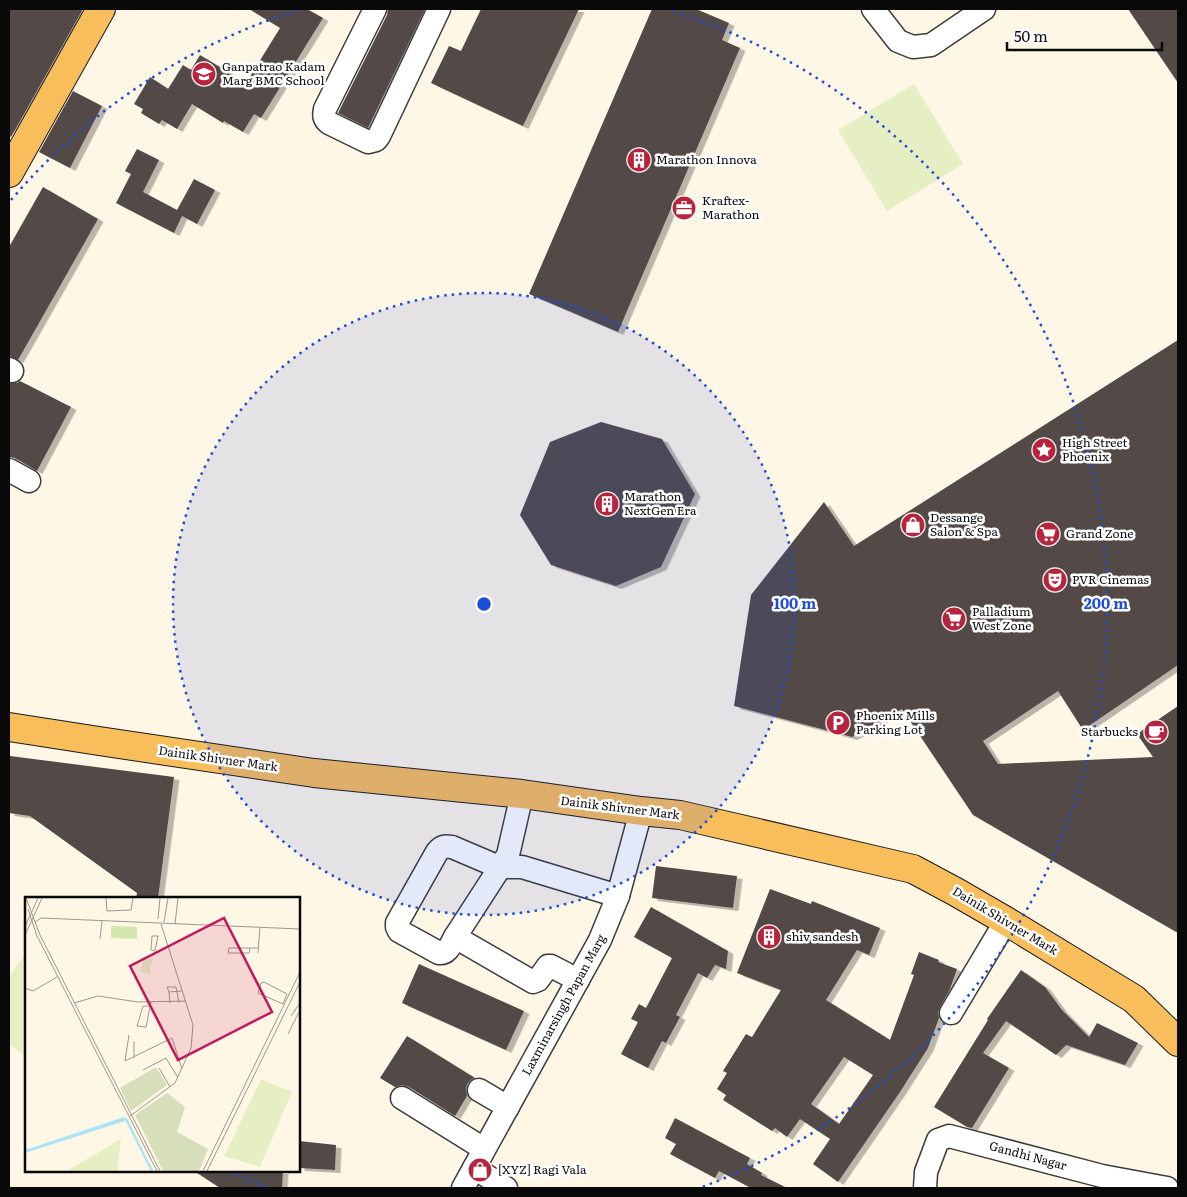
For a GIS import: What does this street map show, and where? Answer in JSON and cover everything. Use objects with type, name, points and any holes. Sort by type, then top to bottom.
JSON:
[{"type":"main road","points":[[9,173],[101,9]]},
{"type":"main road","name":"Dainik Shivner Mark","points":[[9,727],[314,773],[522,794],[680,815],[913,869],[1006,921],[1134,1000],[1178,1042]]},
{"type":"street","points":[[375,9],[325,109],[324,115],[325,120],[329,123],[368,142],[376,140],[379,136],[439,9]]},
{"type":"street","points":[[874,9],[898,41],[913,47],[931,45],[984,9]]},
{"type":"street","points":[[9,470],[30,481]]},
{"type":"street","points":[[522,794],[508,855],[500,867],[455,937],[446,952],[443,954],[439,953],[399,931],[396,923],[437,852],[445,846],[452,847],[500,867],[522,867],[618,896]]},
{"type":"street","name":"Laxminarsingh Papan Marg","points":[[462,1188],[600,940],[618,896],[641,811]]},
{"type":"street","points":[[951,1012],[1006,921]]},
{"type":"street","points":[[455,937],[533,982],[538,980],[548,966],[578,980]]},
{"type":"street","points":[[480,1090],[508,1107]]},
{"type":"street","points":[[402,1098],[479,1158],[506,1188]]},
{"type":"street","name":"Gandhi Nagar","points":[[925,1188],[926,1172],[938,1140],[949,1136],[1102,1176],[1167,1188]]},
{"type":"green space","points":[[914,84],[963,164],[887,211],[838,130]]},
{"type":"green space","points":[[25,954],[25,1056],[9,1044],[9,977]]},
{"type":"building","points":[[9,9],[83,9],[11,137],[9,136]]},
{"type":"building","name":"Ganpatrao Kadam Marg BMC School","points":[[249,9],[307,9],[323,18],[261,118],[254,114],[243,132],[224,121],[223,123],[192,104],[177,129],[162,120],[159,124],[141,113],[143,109],[134,104],[150,77],[168,89],[183,65],[191,70],[200,55],[246,83],[280,28]]},
{"type":"building","points":[[388,9],[425,9],[368,128],[338,113],[387,15]]},
{"type":"building","points":[[481,9],[579,9],[523,126],[431,83],[449,46],[461,51]]},
{"type":"building","name":"Marathon Innova","points":[[652,9],[696,9],[729,23],[722,40],[740,48],[618,332],[529,294]]},
{"type":"building","points":[[1128,9],[1178,9],[1178,83]]},
{"type":"building","points":[[73,91],[102,106],[70,168],[39,152]]},
{"type":"building","points":[[137,149],[159,160],[143,192],[177,210],[194,179],[215,190],[197,224],[182,216],[174,233],[116,203],[131,174],[125,171]]},
{"type":"building","points":[[43,187],[98,219],[18,360],[9,356],[9,247]]},
{"type":"building","points":[[1178,340],[1178,665],[1083,730],[1058,691],[983,741],[998,764],[1153,757],[1137,734],[1178,706],[1178,933],[973,815],[902,709],[852,737],[734,706],[751,595],[824,502],[854,546]]},
{"type":"building","points":[[20,381],[71,407],[37,471],[15,458],[9,457],[9,383]]},
{"type":"building","name":"Marathon NextGen Era","points":[[601,422],[662,439],[695,494],[661,567],[616,586],[551,565],[520,515],[550,442]]},
{"type":"building","points":[[10,756],[174,777],[158,897],[136,897],[137,893],[30,816],[9,813]]},
{"type":"building","points":[[656,866],[737,876],[733,908],[652,898]]},
{"type":"building","points":[[770,889],[811,904],[812,901],[880,928],[869,955],[857,950],[826,1000],[890,1040],[914,975],[911,974],[919,952],[957,969],[950,989],[938,1012],[939,1018],[928,1048],[838,1182],[813,1164],[830,1139],[800,1119],[787,1137],[775,1128],[772,1131],[723,1100],[726,1095],[717,1089],[727,1073],[723,1071],[746,1034],[752,1037],[781,990],[737,973]],"holes":[[[844,1057],[873,1075],[839,1124],[811,1104]]]},
{"type":"building","points":[[651,907],[728,951],[726,969],[715,965],[707,978],[698,973],[676,1015],[680,1017],[666,1043],[662,1041],[648,1068],[621,1054],[638,1022],[631,1019],[639,1004],[646,1008],[672,958],[634,937]]},
{"type":"building","points":[[419,964],[524,1011],[506,1050],[402,1003]]},
{"type":"building","points":[[1021,970],[1045,987],[1062,1010],[1089,1037],[1097,1023],[1138,1043],[1125,1065],[1066,1045],[1056,1055],[1006,1021],[983,1053],[1009,1068],[972,1128],[967,1127],[934,1107],[987,1019]]},
{"type":"building","points":[[407,1036],[475,1078],[467,1084],[467,1096],[455,1116],[409,1087],[402,1085],[395,1087],[380,1078]]},
{"type":"building","points":[[675,1118],[750,1158],[747,1164],[762,1173],[761,1175],[787,1188],[751,1188],[719,1171],[715,1178],[670,1154],[676,1144],[665,1138]]},
{"type":"building","points":[[300,1141],[336,1145],[335,1170],[300,1168]]},
{"type":"building","points":[[196,1172],[283,1172],[282,1188],[220,1188]]},
{"type":"place","name":"Ganpatrao Kadam Marg BMC School","points":[[204,74]]},
{"type":"place","name":"Marathon Innova","points":[[639,160]]},
{"type":"place","name":"Kraftex- Marathon","points":[[684,208]]},
{"type":"place","name":"High Street Phoenix","points":[[1044,450]]},
{"type":"place","name":"Marathon NextGen Era","points":[[607,504]]},
{"type":"place","name":"Dessange Salon & Spa","points":[[913,525]]},
{"type":"place","name":"Grand Zone","points":[[1048,534]]},
{"type":"place","name":"PVR Cinemas","points":[[1055,580]]},
{"type":"place","name":"Palladium West Zone","points":[[954,619]]},
{"type":"place","name":"Phoenix Mills Parking Lot","points":[[838,723]]},
{"type":"place","name":"Starbucks","points":[[1156,732]]},
{"type":"place","name":"shiv sandesh","points":[[769,937]]},
{"type":"place","name":"[XYZ] Ragi Vala","points":[[480,1170]]}]
